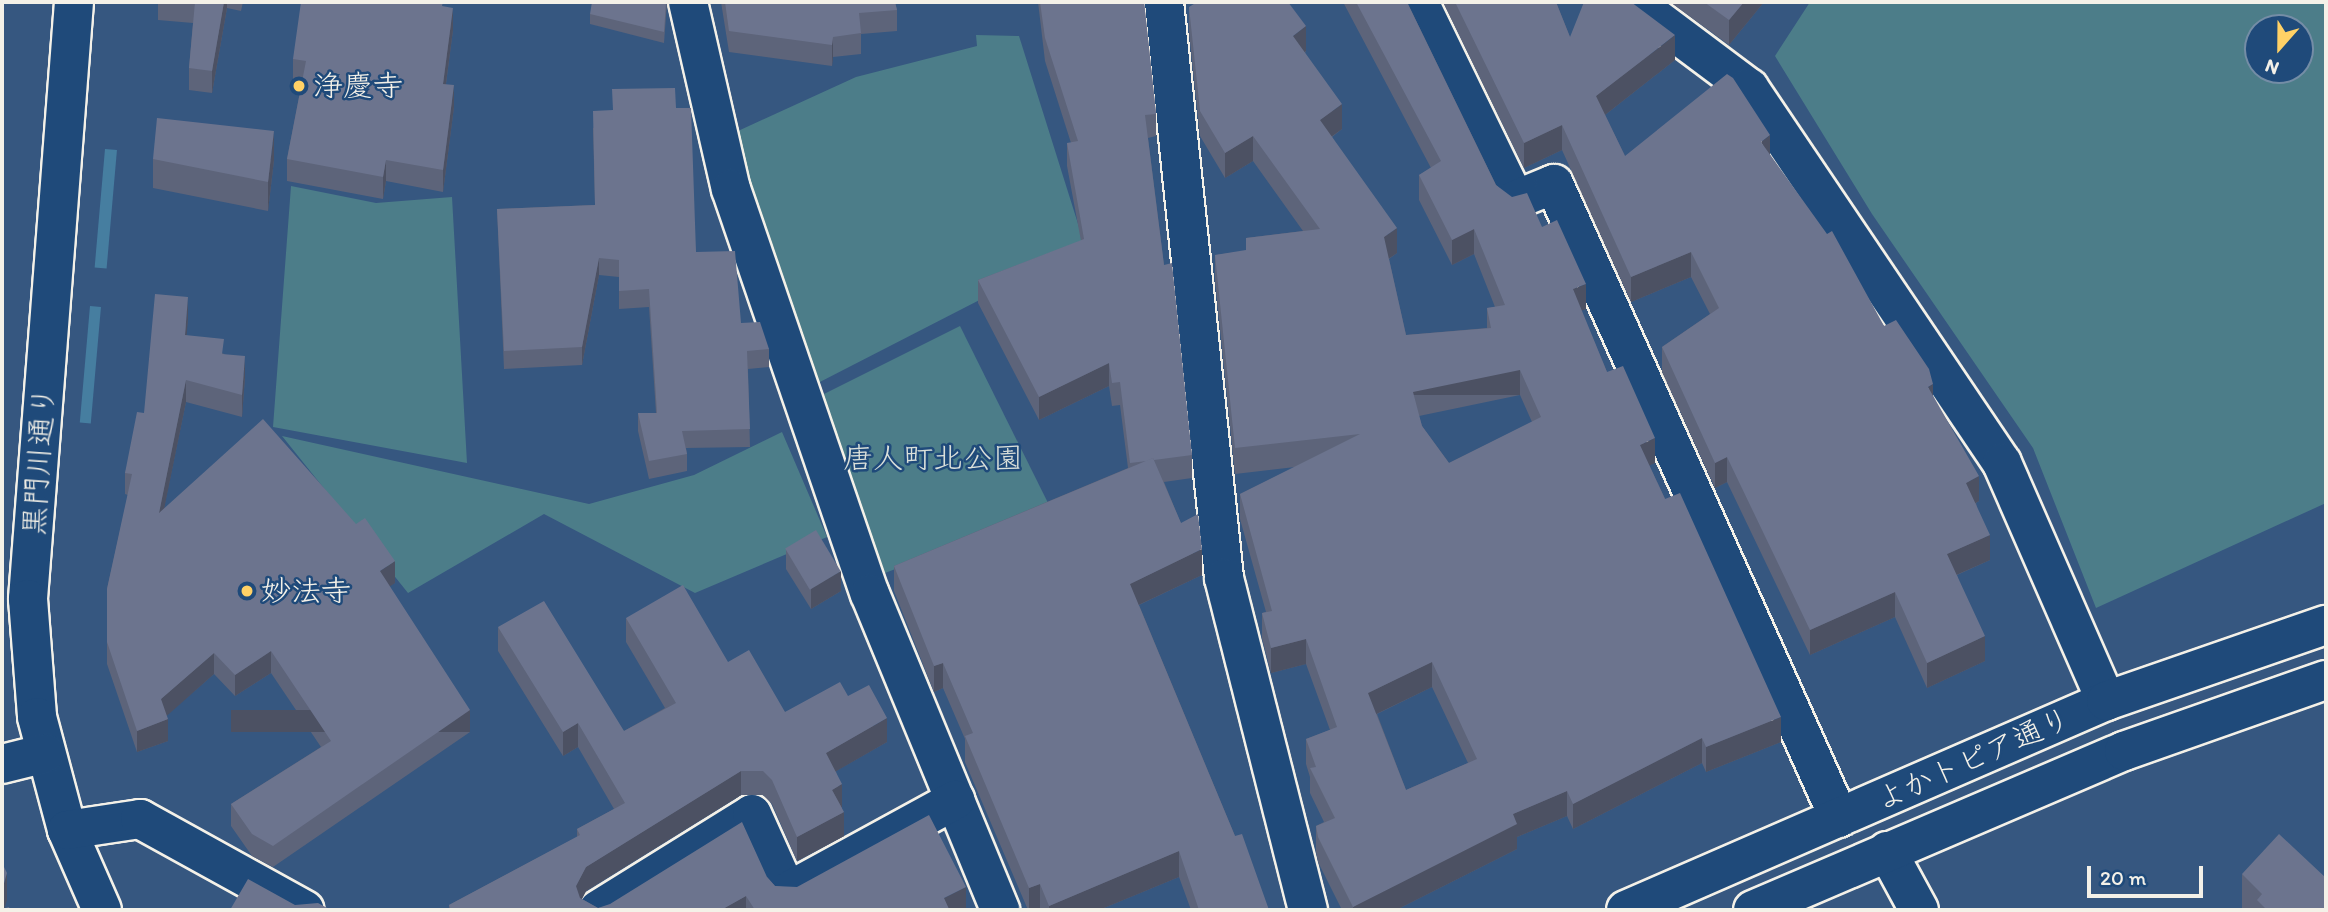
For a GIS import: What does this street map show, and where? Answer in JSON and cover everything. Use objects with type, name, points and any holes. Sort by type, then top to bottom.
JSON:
[{"type":"street","name":"黒門川通り","points":[[74,2],[15,598],[37,717],[67,830],[102,910]]},
{"type":"street","points":[[688,2],[731,190],[870,594],[1000,910]]},
{"type":"street","points":[[1164,2],[1224,578],[1308,910]]},
{"type":"street","points":[[1419,2],[1515,200],[1554,184],[1839,818]]},
{"type":"street","points":[[1634,2],[1749,88],[2003,463],[2106,701]]},
{"type":"street","name":"よかトピア通り","points":[[1626,910],[2106,701],[2326,625]]},
{"type":"street","name":"よかトピア通り","points":[[1753,910],[2124,751],[2326,680]]},
{"type":"street","points":[[2,764],[46,752]]},
{"type":"street","points":[[598,910],[752,814],[787,892],[955,800]]},
{"type":"street","points":[[67,830],[140,819],[306,910]]},
{"type":"street","points":[[1887,851],[1919,910]]},
{"type":"green space","points":[[1810,2],[2326,2],[2326,503],[2096,608],[2033,448],[1872,214],[1775,56]]},
{"type":"green space","points":[[976,35],[1019,36],[1085,246],[814,385],[750,195],[738,131],[856,77],[977,46]]},
{"type":"green space","points":[[291,186],[376,203],[452,197],[467,463],[273,427]]},
{"type":"green space","name":"唐人町北公園","points":[[960,326],[1051,509],[885,573],[820,396]]},
{"type":"green space","points":[[782,432],[827,537],[695,593],[544,514],[408,593],[282,436],[589,504],[694,475]]},
{"type":"water","points":[[105,149],[117,150],[107,269],[95,268]]},
{"type":"water","points":[[90,306],[101,307],[91,424],[80,423]]},
{"type":"building","points":[[195,2],[224,2],[212,71],[189,68]]},
{"type":"building","points":[[301,2],[443,2],[442,6],[453,8],[443,84],[454,85],[443,170],[386,160],[383,177],[287,159],[306,61],[293,59]]},
{"type":"building","points":[[592,2],[666,2],[664,32],[590,14]]},
{"type":"building","points":[[725,2],[895,2],[897,10],[859,13],[861,33],[833,37],[832,45],[729,31]]},
{"type":"building","points":[[1040,2],[1144,2],[1156,114],[1145,115],[1164,265],[1172,263],[1192,455],[1130,463],[1120,382],[1112,383],[1109,363],[1039,397],[978,280],[1084,239],[1067,143],[1078,141],[1045,38]]},
{"type":"building","points":[[1197,2],[1288,2],[1306,26],[1293,36],[1342,104],[1320,120],[1397,228],[1384,237],[1406,335],[1491,328],[1487,308],[1505,305],[1474,229],[1452,240],[1419,175],[1441,161],[1356,2],[1407,2],[1496,185],[1512,197],[1527,193],[1542,227],[1557,220],[1586,284],[1573,289],[1607,372],[1623,366],[1655,438],[1640,445],[1665,499],[1680,493],[1781,717],[1706,747],[1702,738],[1573,804],[1567,791],[1513,814],[1517,824],[1353,907],[1318,837],[1316,826],[1335,818],[1310,768],[1316,767],[1306,739],[1337,727],[1306,639],[1271,648],[1262,613],[1272,611],[1240,494],[1360,434],[1235,448],[1215,255],[1246,250],[1246,238],[1320,229],[1253,136],[1225,153],[1200,111],[1189,7]],"holes":[[[1520,370],[1541,417],[1449,463],[1422,426],[1413,392]],[[1432,662],[1477,759],[1406,790],[1368,693]]]},
{"type":"building","points":[[1455,2],[1556,2],[1570,37],[1584,2],[1631,2],[1675,35],[1596,96],[1625,156],[1727,74],[1733,78],[1770,135],[1761,142],[1827,234],[1832,231],[1884,326],[1896,320],[1929,369],[1933,384],[1928,387],[1979,476],[1966,483],[1990,535],[1947,554],[1985,636],[1927,663],[1895,592],[1810,630],[1727,457],[1715,463],[1662,347],[1719,308],[1691,252],[1631,277],[1562,125],[1524,143]]},
{"type":"building","points":[[1704,2],[1744,2],[1729,20]]},
{"type":"building","points":[[675,88],[676,108],[691,108],[696,252],[735,251],[741,323],[760,322],[769,349],[747,351],[750,429],[682,431],[687,454],[649,461],[638,413],[657,413],[649,289],[619,291],[619,260],[599,258],[582,347],[504,351],[497,209],[595,205],[593,111],[613,110],[612,89]]},
{"type":"building","points":[[157,118],[274,131],[268,182],[153,159]]},
{"type":"building","points":[[155,294],[188,297],[185,335],[224,339],[222,354],[245,356],[242,395],[186,380],[159,513],[263,419],[356,524],[365,518],[395,561],[380,571],[470,710],[273,846],[252,834],[231,804],[331,741],[271,651],[235,675],[214,653],[161,699],[168,719],[137,731],[107,642],[107,589],[132,474],[125,473],[137,412],[144,413]]},
{"type":"building","points":[[1153,458],[1181,523],[1198,514],[1202,549],[1130,584],[1235,836],[1242,834],[1269,910],[1199,910],[1179,851],[1049,906],[1040,884],[1029,888],[965,736],[973,733],[943,663],[934,666],[894,566]]},
{"type":"building","points":[[816,530],[841,571],[810,590],[785,549]]},
{"type":"building","points":[[683,585],[728,662],[749,650],[785,712],[840,682],[848,696],[869,685],[887,718],[826,753],[842,784],[832,790],[844,812],[797,837],[772,780],[763,771],[741,771],[586,867],[576,886],[580,898],[598,908],[610,904],[742,822],[767,877],[775,886],[797,887],[929,815],[966,887],[944,898],[949,909],[755,910],[746,896],[721,910],[451,910],[449,905],[580,835],[577,829],[625,803],[578,723],[563,732],[498,627],[544,601],[624,731],[676,703],[626,618]]},
{"type":"building","points":[[2279,834],[2326,878],[2326,910],[2267,910],[2257,900],[2262,894],[2242,874]]},
{"type":"building","points":[[2,863],[7,873],[2,890]]},
{"type":"building","points":[[248,879],[295,905],[318,903],[331,910],[230,910]]},
{"type":"place","name":"浄慶寺","points":[[299,86]]},
{"type":"place","name":"妙法寺","points":[[247,591]]}]
